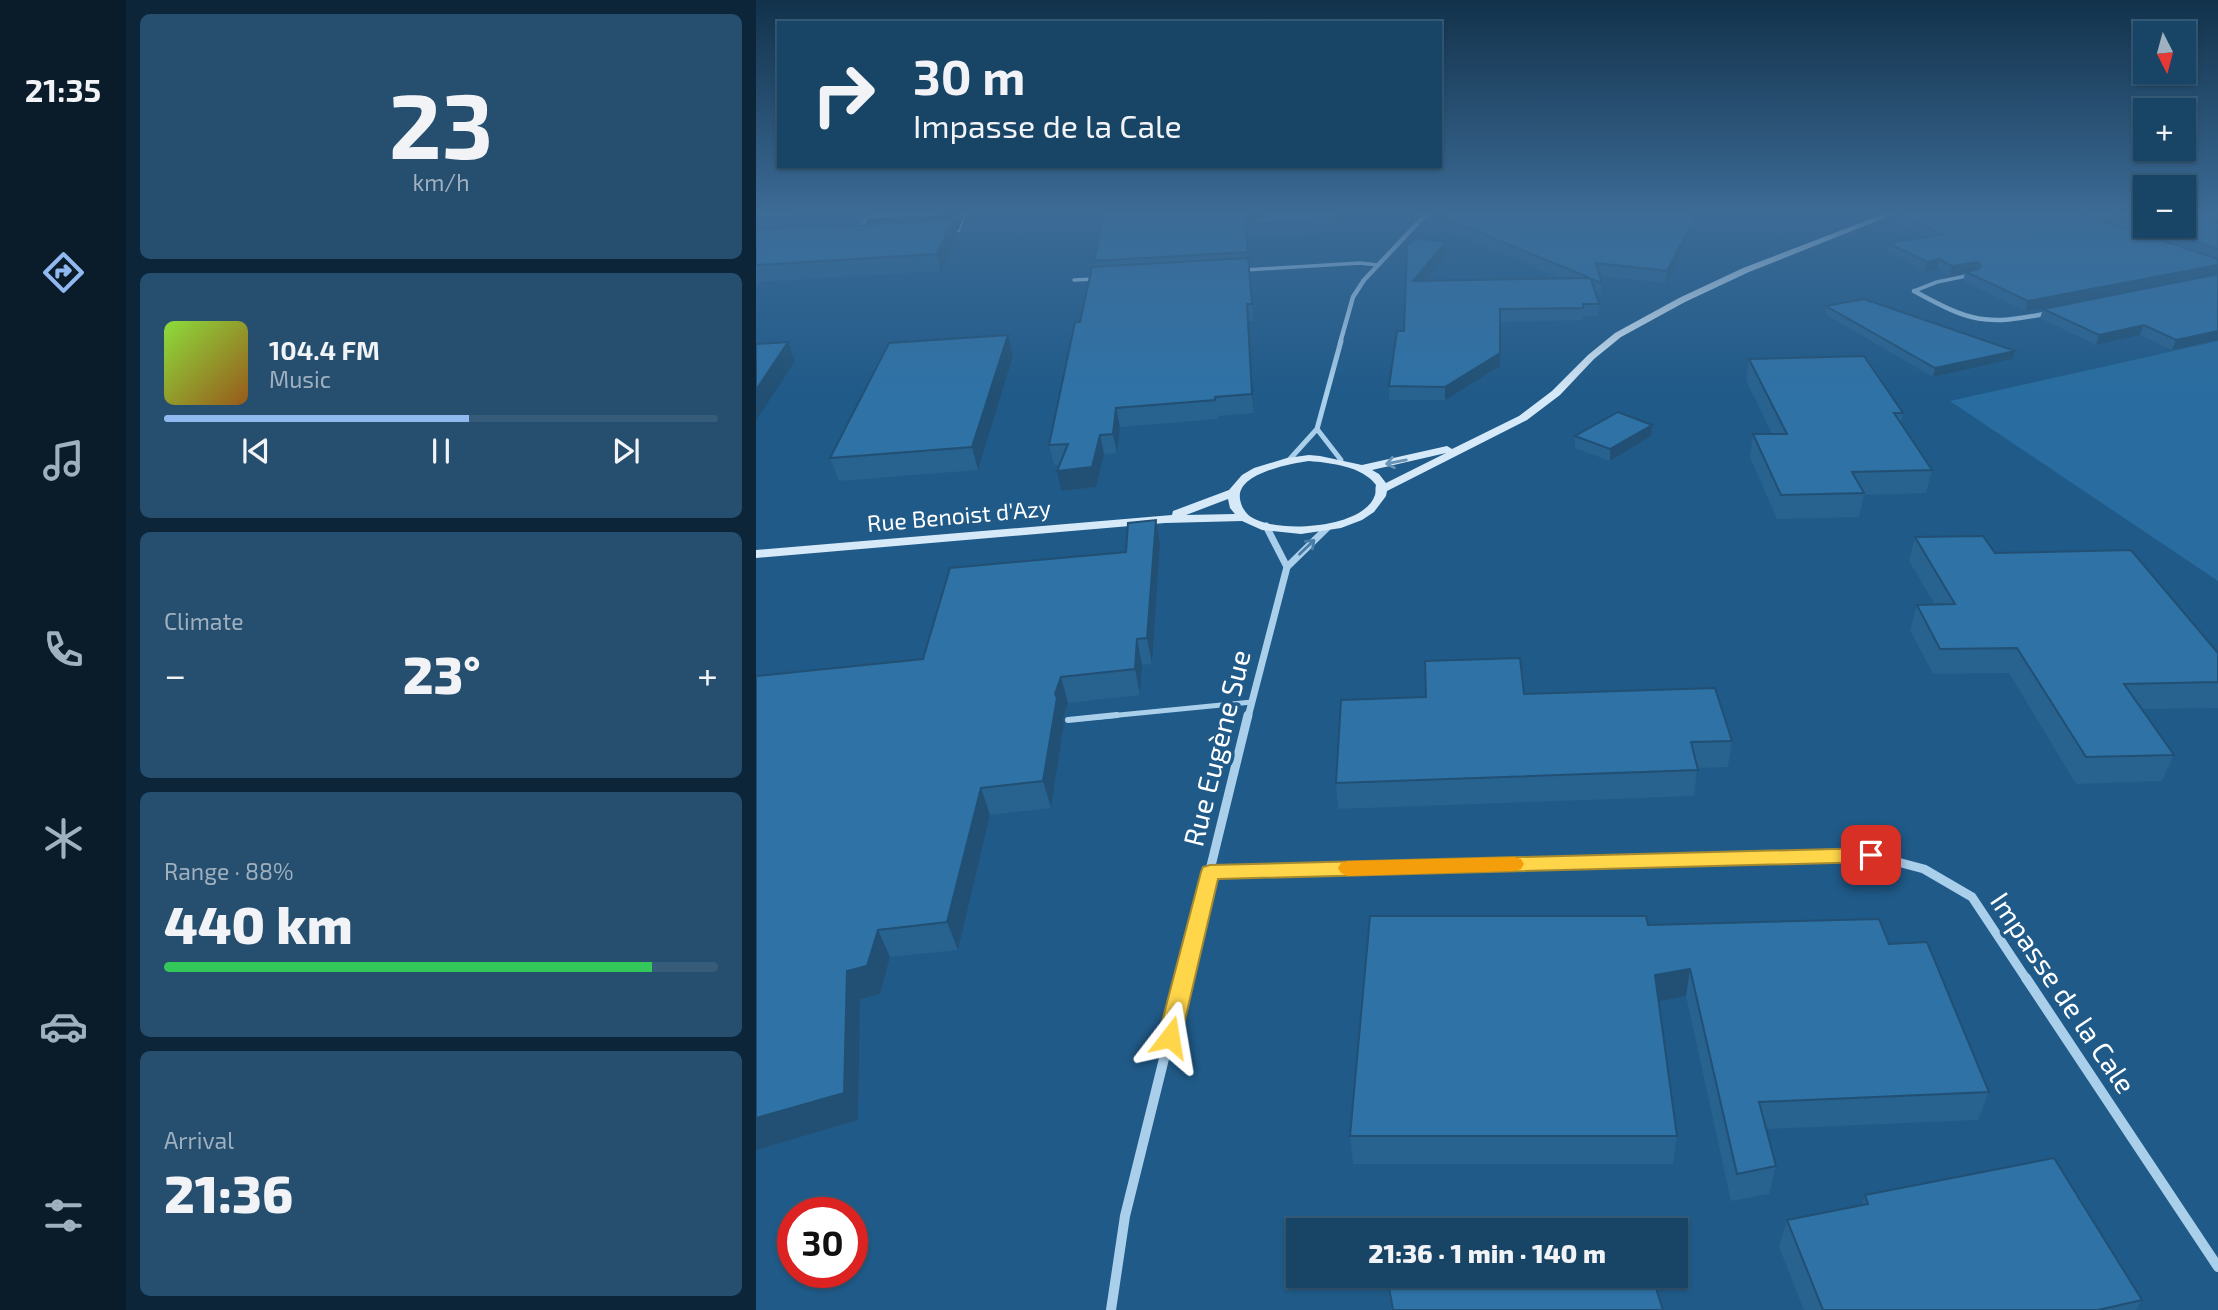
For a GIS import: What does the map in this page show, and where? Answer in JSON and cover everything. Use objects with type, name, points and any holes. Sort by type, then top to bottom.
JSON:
[{"type":"street","points":[[1289,460],[1317,429],[1353,297],[1372,272]]},
{"type":"street","points":[[1380,491],[1523,418],[1556,393],[1591,357],[1618,335],[1742,272]]},
{"type":"street","points":[[1913,291],[1967,318],[1983,321],[2012,320],[2053,313]]},
{"type":"street","points":[[1317,429],[1341,460]]},
{"type":"street","points":[[1364,468],[1416,458],[1475,441]]},
{"type":"street","name":"Rue Benoist d'Azy","points":[[1166,519],[1235,492],[1241,482],[1253,473],[1289,460],[1341,460],[1364,468]]},
{"type":"street","points":[[1235,492],[1234,501],[1245,517],[1266,526],[1296,531],[1327,527],[1356,518],[1370,510],[1377,500],[1379,482],[1364,468]]},
{"type":"street","name":"Rue Benoist d'Azy","points":[[756,554],[1166,519],[1245,517]]},
{"type":"street","points":[[1266,526],[1287,567],[1327,527]]},
{"type":"street","name":"Rue Eugène Sue","points":[[1111,1310],[1125,1216],[1287,567]]},
{"type":"street","name":"Impasse de la Cale","points":[[1210,872],[1871,855],[1924,869],[1972,897],[2218,1267]]},
{"type":"lane","points":[[1913,291],[1937,282],[1974,275]]},
{"type":"lane","points":[[1074,280],[1101,278]]},
{"type":"lane","points":[[1068,720],[1252,702]]},
{"type":"shaded area","points":[[2218,341],[2218,581],[1950,401]]},
{"type":"building","points":[[1091,272],[1249,272],[1252,304],[1247,304],[1252,394],[1215,397],[1215,400],[1116,408],[1113,434],[1100,435],[1092,467],[1057,471],[1068,444],[1049,445],[1075,322],[1080,322]]},
{"type":"building","points":[[1406,272],[1421,272],[1413,281],[1590,278],[1576,272],[1599,272],[1602,283],[1591,279],[1599,304],[1583,304],[1583,308],[1500,309],[1500,353],[1445,387],[1389,386],[1397,331],[1404,331]]},
{"type":"building","points":[[1966,272],[2180,272],[2028,301]]},
{"type":"building","points":[[2218,274],[2218,331],[2176,340],[2144,325],[2099,335],[2043,309]]},
{"type":"building","points":[[1864,299],[2015,351],[1935,368],[1826,306]]},
{"type":"building","points":[[1008,335],[972,447],[830,458],[889,343]]},
{"type":"building","points":[[788,342],[756,390],[756,344]]},
{"type":"building","points":[[1864,356],[1903,413],[1894,413],[1932,470],[1852,472],[1864,493],[1781,495],[1753,434],[1787,434],[1749,359]]},
{"type":"building","points":[[1618,412],[1652,425],[1610,449],[1575,436]]},
{"type":"building","points":[[1156,520],[1147,638],[1137,639],[1135,669],[1061,677],[1055,694],[1057,698],[1043,781],[981,788],[947,922],[878,930],[867,966],[847,971],[844,1093],[756,1118],[756,676],[923,659],[950,568],[1126,552],[1128,523]]},
{"type":"building","points":[[1983,536],[1995,553],[2131,550],[2218,653],[2218,682],[2124,684],[2174,755],[2086,757],[2017,648],[1940,649],[1917,605],[1955,604],[1915,537]]},
{"type":"building","points":[[1520,658],[1524,694],[1715,688],[1732,741],[1691,742],[1698,770],[1336,783],[1341,700],[1426,697],[1425,661]]},
{"type":"building","points":[[1370,916],[1646,916],[1648,925],[1879,919],[1889,944],[1927,942],[1989,1092],[1759,1102],[1776,1166],[1737,1174],[1690,969],[1655,975],[1677,1136],[1350,1136]]},
{"type":"building","points":[[2054,1158],[2142,1300],[2098,1310],[1823,1310],[1787,1220],[1868,1204],[1865,1195]]},
{"type":"building","points":[[1389,1288],[1656,1288],[1663,1310],[1393,1310]]},
{"type":"slow traffic","points":[[1348,868],[1514,864]]},
{"type":"route","points":[[1170,1037],[1210,872],[1871,855]]}]
